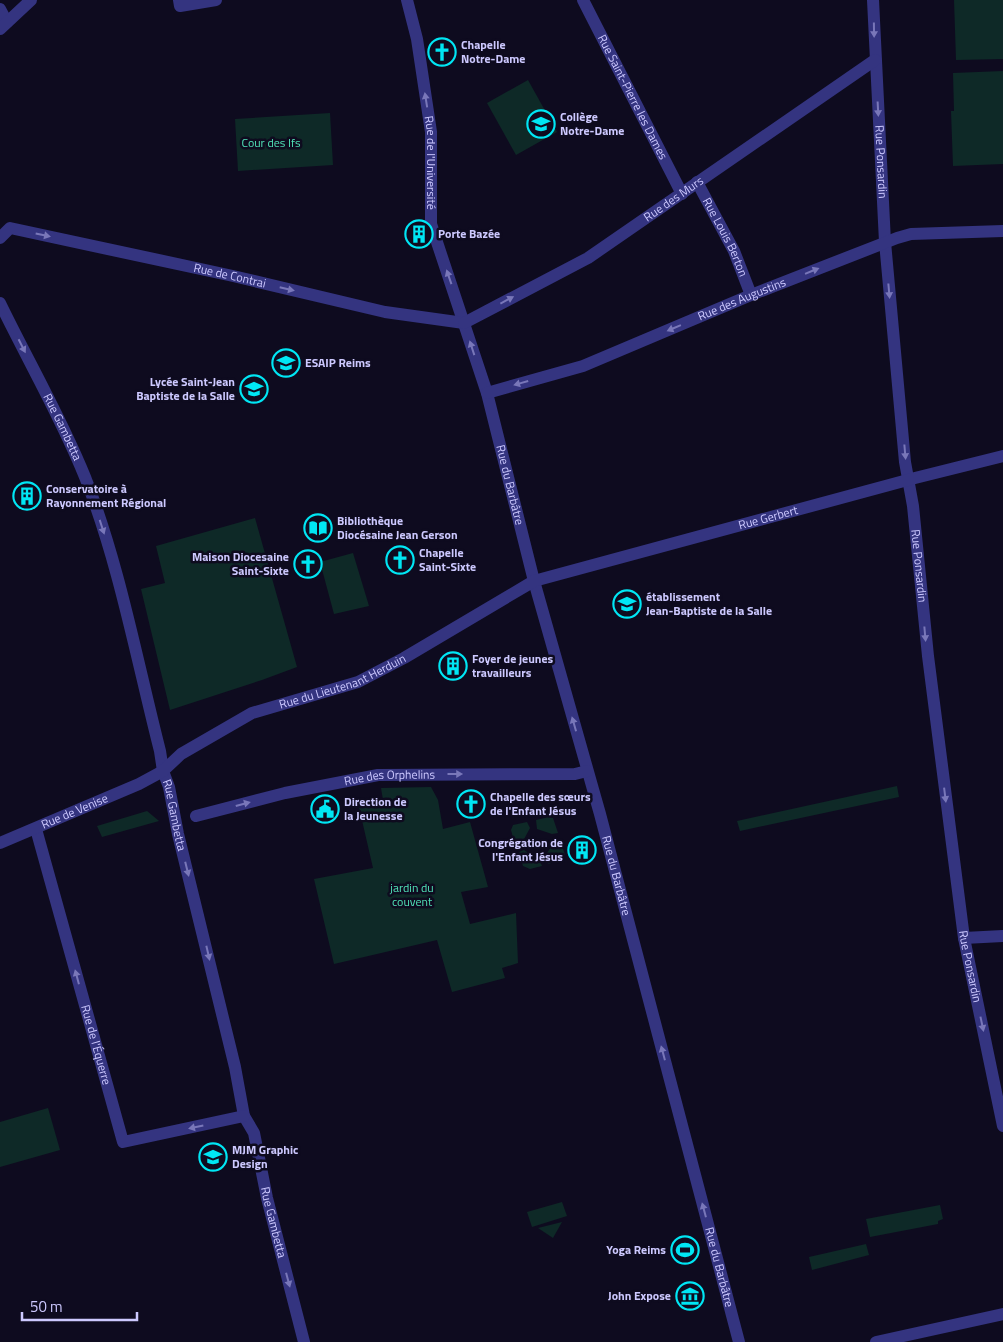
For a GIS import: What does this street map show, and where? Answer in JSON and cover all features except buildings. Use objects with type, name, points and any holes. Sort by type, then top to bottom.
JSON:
[{"type":"street","points":[[3,26],[31,0]]},
{"type":"street","points":[[179,0],[180,6],[216,0]]},
{"type":"street","name":"Rue de l'Université","points":[[407,0],[417,39],[431,132],[431,224],[464,323]]},
{"type":"street","name":"Rue Saint-Pierre les Dames","points":[[583,0],[682,194]]},
{"type":"street","name":"Rue Ponsardin","points":[[873,0],[885,242],[908,480],[913,506],[928,656],[964,938],[1003,1126]]},
{"type":"street","points":[[0,9],[3,26]]},
{"type":"street","name":"Rue des Murs","points":[[464,323],[588,258],[875,60]]},
{"type":"street","name":"Rue Louis Berton","points":[[697,182],[734,251],[751,295]]},
{"type":"street","name":"Rue de Contrai","points":[[0,238],[10,228],[233,276],[385,312],[464,323]]},
{"type":"street","name":"Rue des Augustins","points":[[487,393],[583,366],[751,295],[885,242],[911,234],[1003,231]]},
{"type":"street","name":"Rue Gambetta","points":[[0,303],[72,446],[86,478],[111,554],[160,751],[163,771],[170,787],[178,834],[235,1067],[244,1116],[254,1133],[267,1198],[304,1342]]},
{"type":"street","name":"Rue du Barbâtre","points":[[464,323],[487,393],[534,581],[587,771],[738,1342]]},
{"type":"street","name":"Rue Gerbert","points":[[534,581],[1003,456]]},
{"type":"street","name":"Rue du Lieutenant Herduin","points":[[150,778],[163,771],[181,754],[252,713],[358,682],[404,658],[534,581]]},
{"type":"street","name":"Rue des Orphelins","points":[[196,816],[285,792],[378,775],[575,774],[587,771]]},
{"type":"street","name":"Rue de Venise","points":[[0,844],[150,778]]},
{"type":"street","name":"Rue de l'Équerre","points":[[36,828],[123,1142],[244,1116]]},
{"type":"street","points":[[964,938],[1003,936]]},
{"type":"street","points":[[876,1342],[1003,1314]]},
{"type":"green space","points":[[954,0],[1003,0],[1003,59],[956,60]]},
{"type":"green space","points":[[1003,71],[1003,164],[953,166],[951,111],[954,111],[953,73]]},
{"type":"green space","points":[[528,80],[557,132],[516,155],[487,103]]},
{"type":"green space","name":"Cour des Ifs","points":[[330,113],[333,165],[238,171],[235,119]]},
{"type":"green space","points":[[255,518],[297,667],[170,710],[141,589],[165,583],[156,546]]},
{"type":"green space","points":[[353,553],[369,606],[334,614],[320,562]]},
{"type":"green space","points":[[897,786],[899,797],[740,831],[737,821]]},
{"type":"green space","name":"jardin du couvent","points":[[431,787],[438,800],[443,829],[470,822],[488,887],[461,892],[470,924],[516,913],[518,963],[502,968],[505,978],[452,992],[437,940],[334,964],[314,879],[373,868],[358,803],[383,800],[381,788]]},
{"type":"green space","points":[[147,811],[159,821],[102,837],[97,826]]},
{"type":"green space","points":[[553,818],[558,833],[552,834],[537,829],[536,820]]},
{"type":"green space","points":[[527,822],[530,828],[522,843],[515,845],[511,830],[513,825]]},
{"type":"green space","points":[[560,840],[565,855],[562,860],[548,864],[545,856],[555,841]]},
{"type":"green space","points":[[524,850],[540,861],[542,866],[530,869],[523,866],[519,852]]},
{"type":"green space","points":[[48,1108],[60,1150],[0,1167],[0,1122]]},
{"type":"green space","points":[[562,1202],[567,1216],[532,1227],[527,1212]]},
{"type":"green space","points":[[940,1205],[943,1219],[938,1221],[938,1224],[870,1237],[866,1219]]},
{"type":"green space","points":[[562,1222],[553,1238],[538,1228]]},
{"type":"green space","points":[[866,1244],[869,1255],[812,1270],[809,1257]]},
{"type":"place","name":"Chapelle Notre-Dame","points":[[442,52]]},
{"type":"place","name":"Collège Notre-Dame","points":[[541,124]]},
{"type":"place","name":"Porte Bazée","points":[[419,234]]},
{"type":"place","name":"ESAIP Reims","points":[[286,363]]},
{"type":"place","name":"Lycée Saint-Jean Baptiste de la Salle","points":[[254,389]]},
{"type":"place","name":"Conservatoire à Rayonnement Régional","points":[[27,496]]},
{"type":"place","name":"Bibliothèque Diocésaine Jean Gerson","points":[[318,528]]},
{"type":"place","name":"Chapelle Saint-Sixte","points":[[400,560]]},
{"type":"place","name":"Maison Diocesaine Saint-Sixte","points":[[308,564]]},
{"type":"place","name":"établissement Jean-Baptiste de la Salle","points":[[627,604]]},
{"type":"place","name":"Foyer de jeunes travailleurs","points":[[453,666]]},
{"type":"place","name":"Chapelle des sœurs de l'Enfant Jésus","points":[[471,804]]},
{"type":"place","name":"Direction de la Jeunesse","points":[[325,809]]},
{"type":"place","name":"Congrégation de l'Enfant Jésus","points":[[582,850]]},
{"type":"place","name":"MJM Graphic Design","points":[[213,1157]]},
{"type":"place","name":"Yoga Reims","points":[[685,1250]]},
{"type":"place","name":"John Expose","points":[[690,1296]]}]
